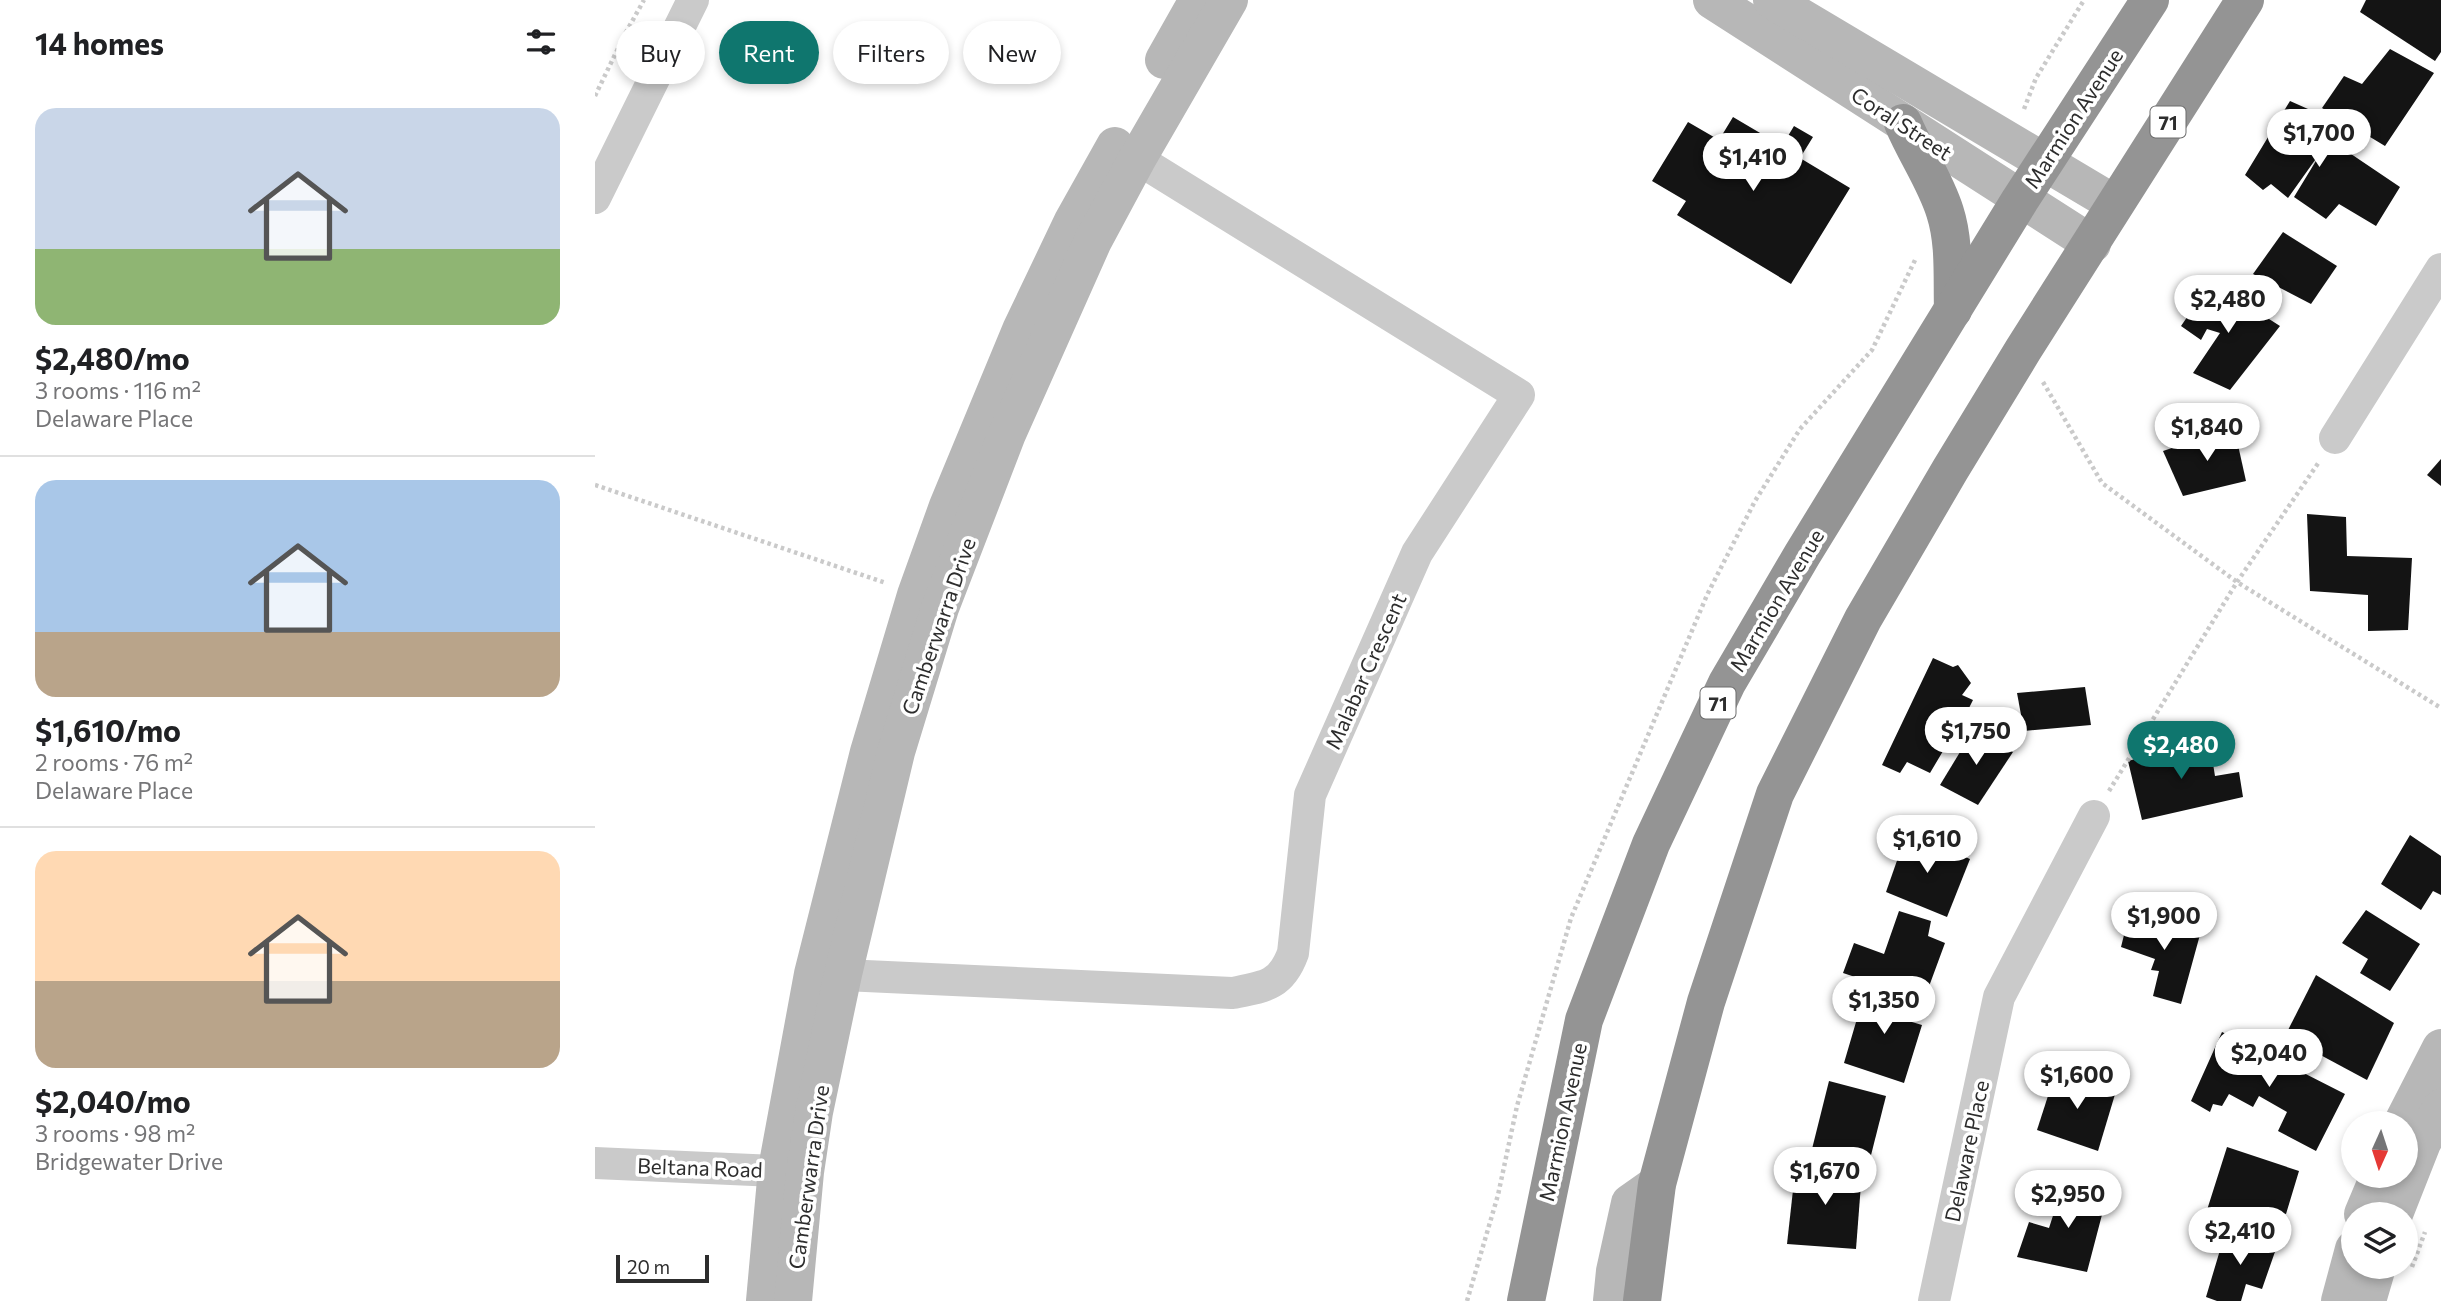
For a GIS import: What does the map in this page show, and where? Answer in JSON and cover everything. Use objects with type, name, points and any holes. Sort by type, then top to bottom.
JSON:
[{"type":"highway","name":"Marmion Avenue","points":[[1526,1301],[1584,1020],[1651,844],[1727,683],[1802,555],[2020,200],[2150,0]]},
{"type":"highway","name":"71","points":[[1642,1301],[1657,1184],[1706,1002],[1775,794],[1863,619],[2024,350],[2245,0]]},
{"type":"highway","points":[[1903,123],[1933,179],[1946,214],[1951,241],[1953,310]]},
{"type":"street","points":[[595,198],[693,0]]},
{"type":"street","name":"Camberwarra Drive","points":[[828,974],[940,608],[1007,434],[1052,327],[1093,241],[1126,152],[1198,0]]},
{"type":"street","name":"Camberwarra Drive","points":[[765,1301],[791,1171],[814,1112],[828,974],[869,752],[916,595],[948,506],[1021,330],[1073,221],[1126,152],[1230,0]]},
{"type":"street","name":"Coral Street","points":[[1712,0],[2092,244]]},
{"type":"street","name":"Coral Street","points":[[1772,0],[2115,204]]},
{"type":"street","name":"Malabar Crescent","points":[[828,974],[1232,993],[1257,988],[1286,972],[1293,953],[1310,794],[1417,554],[1519,394],[1126,152]]},
{"type":"street","points":[[2335,438],[2441,269]]},
{"type":"street","name":"Delaware Place","points":[[1934,1301],[1999,998],[2094,816]]},
{"type":"street","points":[[2419,1135],[2441,1048]]},
{"type":"street","points":[[2419,1138],[2441,1108]]},
{"type":"street","name":"Beltana Road","points":[[595,1163],[791,1171]]},
{"type":"street","name":"Camberwarra Drive","points":[[791,1171],[793,1301]]},
{"type":"street","points":[[1612,1301],[1615,1271],[1630,1203],[1657,1184]]},
{"type":"street","points":[[2340,1301],[2346,1279]]},
{"type":"street","points":[[2367,1301],[2385,1279]]},
{"type":"path","points":[[595,96],[645,0]]},
{"type":"path","points":[[2024,109],[2036,78],[2084,0]]},
{"type":"path","points":[[2024,350],[2102,483],[2237,582],[2441,708]]},
{"type":"path","points":[[2094,816],[2237,582],[2335,438]]},
{"type":"path","points":[[595,485],[916,595]]},
{"type":"building","points":[[2366,0],[2441,0],[2441,52],[2435,61],[2360,12]]},
{"type":"building","points":[[2390,49],[2434,73],[2385,146],[2322,108],[2344,76],[2362,84]]},
{"type":"building","points":[[2290,101],[2326,117],[2314,129],[2400,187],[2376,226],[2339,204],[2326,219],[2294,197],[2325,146],[2288,198],[2271,184],[2263,190],[2245,175]]},
{"type":"building","points":[[1733,117],[1782,146],[1794,126],[1813,137],[1800,158],[1850,188],[1791,284],[1677,215],[1686,201],[1652,181],[1688,122],[1719,140]]},
{"type":"building","points":[[2283,232],[2337,266],[2311,304],[2253,274]]},
{"type":"building","points":[[2211,282],[2280,326],[2230,390],[2193,373],[2220,333],[2207,329],[2201,340],[2181,326]]},
{"type":"building","points":[[2234,427],[2246,481],[2183,496],[2163,451]]},
{"type":"building","points":[[2441,459],[2441,486],[2427,475]]},
{"type":"building","points":[[2307,514],[2346,517],[2347,556],[2412,558],[2408,630],[2368,631],[2368,595],[2310,591]]},
{"type":"building","points":[[1933,658],[1953,667],[1958,665],[1971,683],[1962,695],[1973,700],[1962,722],[1955,719],[1942,743],[1946,746],[1930,773],[1907,762],[1900,773],[1882,765]]},
{"type":"building","points":[[2085,687],[2091,725],[2024,731],[2017,693]]},
{"type":"building","points":[[1974,729],[2013,752],[1978,805],[1940,785]]},
{"type":"building","points":[[2209,739],[2215,776],[2239,772],[2243,797],[2142,820],[2128,761]]},
{"type":"building","points":[[1907,832],[1970,859],[1947,917],[1886,892]]},
{"type":"building","points":[[2410,835],[2441,856],[2441,895],[2433,891],[2421,910],[2381,884]]},
{"type":"building","points":[[2366,910],[2420,944],[2390,991],[2360,973],[2368,959],[2342,943]]},
{"type":"building","points":[[1899,911],[1931,921],[1928,936],[1945,943],[1924,1000],[1843,973],[1854,943],[1884,954]]},
{"type":"building","points":[[2130,911],[2201,931],[2181,1004],[2153,996],[2159,971],[2151,970],[2155,959],[2121,947]]},
{"type":"building","points":[[2316,975],[2394,1023],[2367,1080],[2285,1036]]},
{"type":"building","points":[[1866,988],[1919,1005],[1912,1022],[1922,1025],[1904,1083],[1844,1063]]},
{"type":"building","points":[[2222,1032],[2279,1059],[2273,1072],[2280,1061],[2345,1094],[2316,1151],[2278,1131],[2287,1112],[2259,1096],[2253,1107],[2229,1094],[2222,1106],[2213,1104],[2210,1112],[2191,1101]]},
{"type":"building","points":[[2056,1071],[2116,1091],[2098,1151],[2037,1130]]},
{"type":"building","points":[[1829,1081],[1886,1096],[1869,1163],[1812,1149]]},
{"type":"building","points":[[2227,1147],[2299,1171],[2286,1214],[2259,1209],[2255,1224],[2207,1210]]},
{"type":"building","points":[[1796,1163],[1862,1171],[1856,1249],[1787,1244]]},
{"type":"building","points":[[2077,1179],[2109,1188],[2087,1272],[2017,1257],[2029,1222],[2049,1228],[2060,1194],[2074,1195]]},
{"type":"building","points":[[2226,1230],[2277,1246],[2262,1289],[2246,1284],[2241,1301],[2217,1301],[2206,1297]]}]
